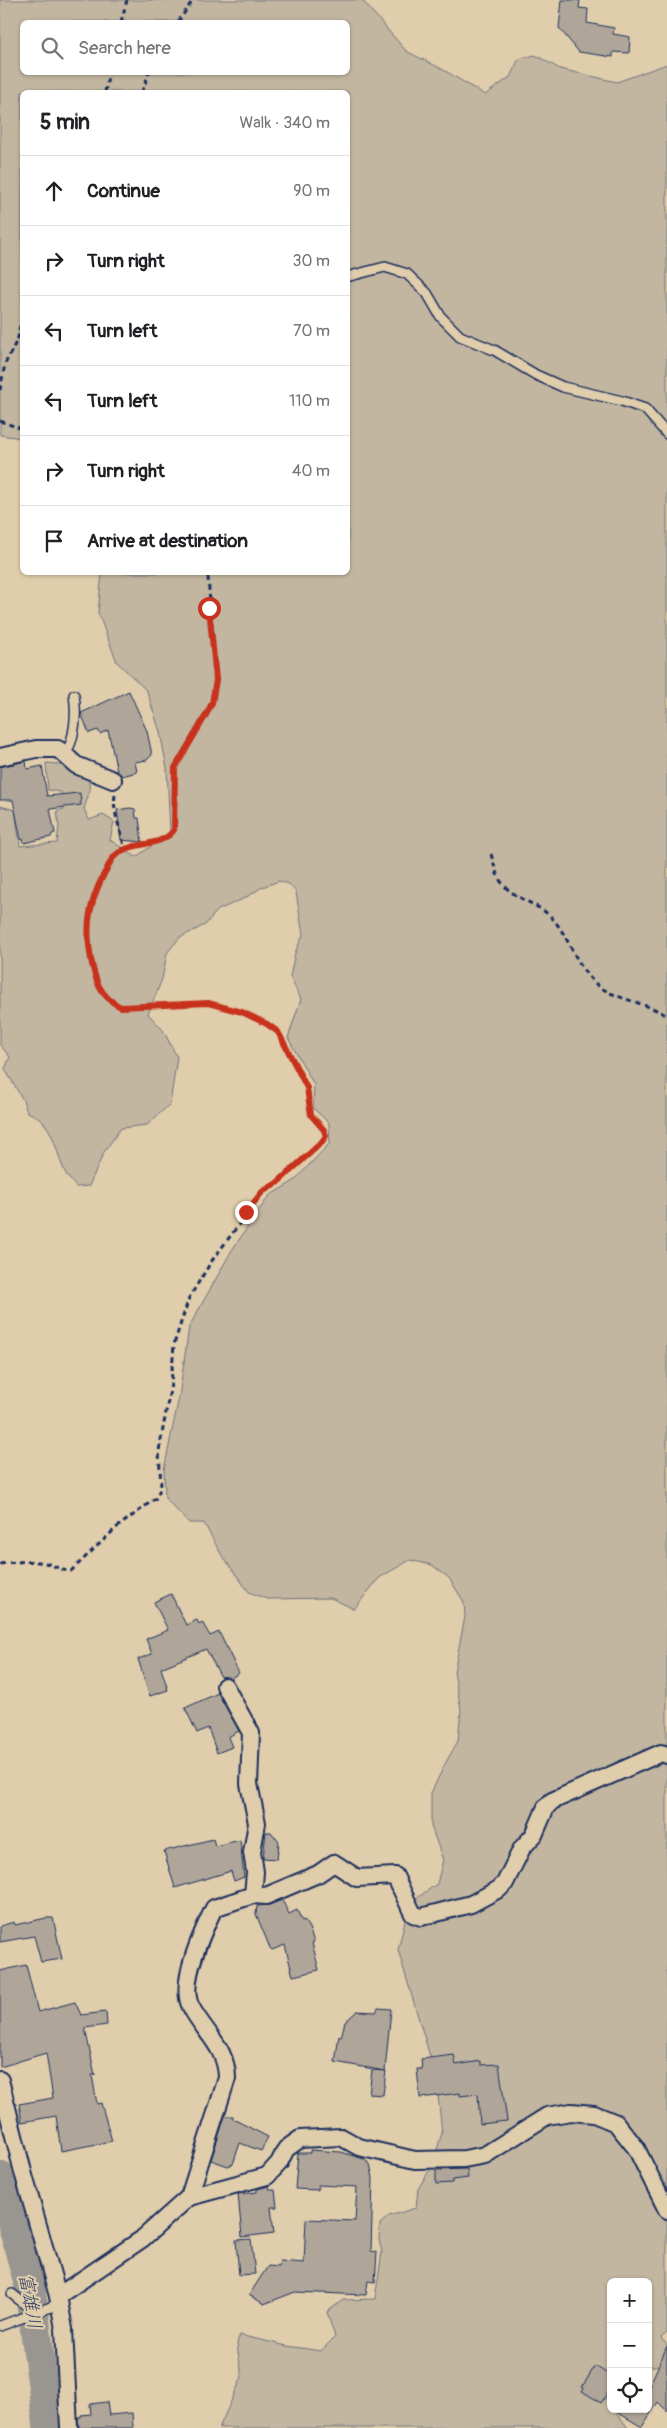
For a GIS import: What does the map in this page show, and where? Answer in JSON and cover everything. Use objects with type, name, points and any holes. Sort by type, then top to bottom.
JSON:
[{"type":"street","points":[[0,757],[36,749],[58,750],[76,766],[112,780]]},
{"type":"street","points":[[225,1686],[251,1733],[249,1784],[257,1823],[252,1852],[255,1872],[253,1896]]},
{"type":"street","points":[[188,2197],[227,2078],[227,2064],[218,2044],[190,2006],[186,1988],[196,1950],[214,1908],[253,1896],[266,1896],[318,1874],[334,1863],[357,1878],[395,1876],[413,1914],[421,1916],[471,1904],[505,1883],[522,1848],[534,1835],[546,1807],[552,1801],[661,1754],[667,1756]]},
{"type":"street","points":[[0,2080],[23,2172],[59,2300],[64,2329],[69,2428]]},
{"type":"street","points":[[59,2300],[142,2239],[188,2197],[267,2176],[279,2163],[286,2148],[300,2139],[341,2137],[359,2147],[415,2160],[464,2159],[485,2155],[547,2116],[571,2112],[594,2114],[616,2123],[636,2148],[667,2210]]},
{"type":"lane","points":[[350,276],[385,267],[407,274],[427,293],[442,317],[460,336],[494,350],[536,375],[563,387],[622,401],[645,410],[667,434]]},
{"type":"lane","points":[[65,755],[71,745],[76,705],[74,695]]},
{"type":"lane","points":[[12,2294],[35,2312]]},
{"type":"lane","points":[[0,2326],[59,2300]]},
{"type":"path","points":[[122,20],[127,0]]},
{"type":"path","points":[[179,20],[193,0]]},
{"type":"path","points":[[106,90],[109,75]]},
{"type":"path","points":[[143,90],[148,75]]},
{"type":"path","points":[[0,390],[5,364],[18,338],[20,326]]},
{"type":"path","points":[[0,421],[20,428]]},
{"type":"path","points":[[0,1564],[26,1561],[47,1563],[62,1571],[71,1570],[116,1528],[156,1498],[160,1487],[159,1451],[171,1384],[174,1344],[189,1298],[211,1262],[262,1192],[277,1183],[321,1143],[326,1136],[324,1130],[311,1115],[307,1088],[278,1032],[267,1024],[242,1012],[208,1003],[121,1007],[109,1001],[102,992],[91,969],[88,917],[90,903],[113,858],[124,848],[157,841],[169,836],[174,830],[176,814],[175,768],[212,703],[216,680],[208,577],[211,575]]},
{"type":"path","points":[[112,780],[116,789],[114,803],[116,820],[122,830],[124,848]]},
{"type":"path","points":[[491,854],[501,882],[520,896],[540,907],[552,918],[580,966],[591,980],[604,989],[667,1016]]},
{"type":"shaded area","points":[[0,0],[362,0],[406,51],[442,69],[485,95],[510,77],[519,59],[535,55],[560,69],[617,82],[667,64],[667,2333],[661,2338],[667,2345],[667,2369],[658,2365],[652,2367],[652,2278],[607,2278],[607,2413],[617,2413],[628,2428],[219,2428],[242,2377],[237,2345],[239,2335],[287,2346],[321,2351],[335,2337],[327,2312],[343,2300],[375,2299],[382,2252],[379,2240],[380,2224],[389,2216],[416,2208],[418,2189],[432,2166],[442,2133],[436,2076],[398,1950],[405,1920],[414,1900],[437,1884],[443,1860],[431,1826],[431,1793],[458,1741],[461,1709],[454,1672],[465,1617],[464,1602],[449,1578],[432,1565],[410,1560],[379,1578],[354,1609],[331,1598],[268,1599],[249,1592],[221,1554],[204,1523],[189,1523],[165,1498],[164,1470],[179,1397],[189,1327],[232,1250],[269,1196],[294,1181],[330,1143],[329,1123],[313,1108],[314,1085],[288,1038],[301,999],[290,977],[295,953],[303,935],[296,892],[289,884],[279,881],[262,887],[245,898],[218,910],[205,925],[179,938],[167,953],[162,979],[148,1014],[163,1030],[177,1057],[170,1104],[147,1125],[121,1128],[104,1152],[89,1186],[76,1187],[66,1174],[49,1130],[37,1117],[27,1112],[23,1100],[5,1069],[10,1057],[0,1045],[0,806],[15,810],[20,846],[57,843],[59,826],[57,811],[64,809],[61,792],[48,790],[46,763],[52,763],[88,777],[90,790],[84,809],[89,820],[103,815],[114,822],[110,840],[136,857],[170,833],[167,768],[160,732],[147,691],[117,662],[98,613],[102,575],[350,575],[350,90],[20,90],[20,438],[0,435]]},
{"type":"building","points":[[562,0],[580,0],[579,8],[588,9],[587,23],[614,28],[613,34],[630,37],[629,53],[613,52],[613,57],[579,52],[559,28]]},
{"type":"building","points":[[129,691],[147,731],[152,755],[147,760],[135,762],[137,772],[122,776],[117,771],[108,730],[100,734],[98,730],[89,733],[81,713]]},
{"type":"building","points":[[26,761],[27,769],[42,766],[47,796],[80,793],[81,805],[50,809],[55,833],[51,837],[24,843],[23,839],[21,840],[13,800],[0,800],[0,767]]},
{"type":"building","points":[[135,809],[136,818],[139,818],[142,842],[121,840],[117,810]]},
{"type":"building","points":[[171,1594],[186,1625],[197,1620],[199,1624],[202,1622],[210,1636],[219,1632],[239,1673],[231,1678],[221,1677],[206,1649],[161,1668],[168,1690],[150,1696],[138,1659],[152,1654],[146,1639],[168,1630],[154,1602]]},
{"type":"building","points":[[218,1693],[239,1731],[228,1737],[232,1747],[217,1753],[208,1728],[197,1733],[185,1708]]},
{"type":"building","points":[[266,1832],[271,1832],[279,1842],[277,1859],[263,1858]]},
{"type":"building","points":[[213,1839],[215,1846],[240,1840],[244,1877],[234,1881],[231,1871],[175,1888],[164,1851]]},
{"type":"building","points":[[282,1900],[289,1914],[297,1910],[302,1921],[304,1920],[309,1928],[314,1942],[312,1943],[319,1970],[293,1976],[285,1945],[272,1950],[270,1948],[256,1914],[257,1906],[269,1905]]},
{"type":"building","points":[[53,1918],[62,1959],[41,1962],[34,1936],[0,1942],[0,1926],[14,1922],[15,1925]]},
{"type":"building","points":[[26,1965],[38,2012],[75,2002],[81,2015],[106,2012],[107,2025],[85,2028],[95,2075],[92,2075],[97,2104],[101,2103],[112,2141],[61,2151],[56,2116],[22,2122],[19,2104],[53,2098],[46,2053],[0,2067],[0,1971]]},
{"type":"building","points":[[378,2008],[391,2009],[385,2071],[335,2062],[339,2036],[341,2037],[345,2022],[357,2011],[376,2012]]},
{"type":"building","points":[[454,2055],[456,2065],[481,2061],[481,2065],[499,2064],[507,2121],[480,2124],[478,2094],[460,2096],[460,2093],[420,2098],[417,2069],[422,2069],[421,2059]]},
{"type":"building","points":[[372,2070],[386,2071],[383,2095],[369,2094]]},
{"type":"building","points":[[225,2116],[233,2116],[233,2119],[268,2137],[261,2151],[240,2143],[233,2164],[228,2166],[211,2160]]},
{"type":"building","points":[[310,2150],[341,2152],[364,2159],[370,2164],[373,2178],[371,2251],[377,2252],[375,2282],[368,2281],[366,2295],[295,2292],[264,2304],[249,2295],[268,2266],[279,2267],[280,2261],[304,2263],[306,2219],[355,2221],[357,2187],[318,2185],[318,2190],[295,2189],[298,2153],[310,2153]]},
{"type":"building","points":[[467,2169],[468,2178],[452,2180],[452,2183],[436,2184],[436,2170]]},
{"type":"building","points":[[269,2186],[270,2190],[275,2190],[277,2207],[271,2207],[274,2233],[242,2237],[238,2194],[257,2192],[257,2189]]},
{"type":"building","points":[[251,2239],[255,2274],[239,2275],[236,2240]]},
{"type":"building","points":[[667,2346],[667,2411],[658,2402],[652,2411],[652,2380]]},
{"type":"building","points":[[595,2366],[607,2374],[607,2394],[601,2403],[582,2391],[584,2388],[582,2387]]},
{"type":"building","points":[[107,2402],[109,2415],[132,2413],[133,2428],[79,2428],[78,2417],[91,2414],[90,2404]]},
{"type":"building","points":[[619,2413],[651,2413],[642,2427]]},
{"type":"waterway","name":"富雄川","points":[[0,2177],[29,2282],[49,2428]]},
{"type":"route","points":[[209,608],[216,680],[212,703],[184,748],[175,768],[176,814],[174,830],[167,837],[157,841],[124,848],[113,858],[90,903],[87,931],[88,948],[91,969],[102,992],[109,1001],[121,1007],[139,1008],[208,1003],[242,1012],[267,1024],[278,1032],[307,1088],[311,1115],[324,1130],[326,1136],[321,1143],[304,1156],[277,1183],[262,1192],[246,1212]]}]
